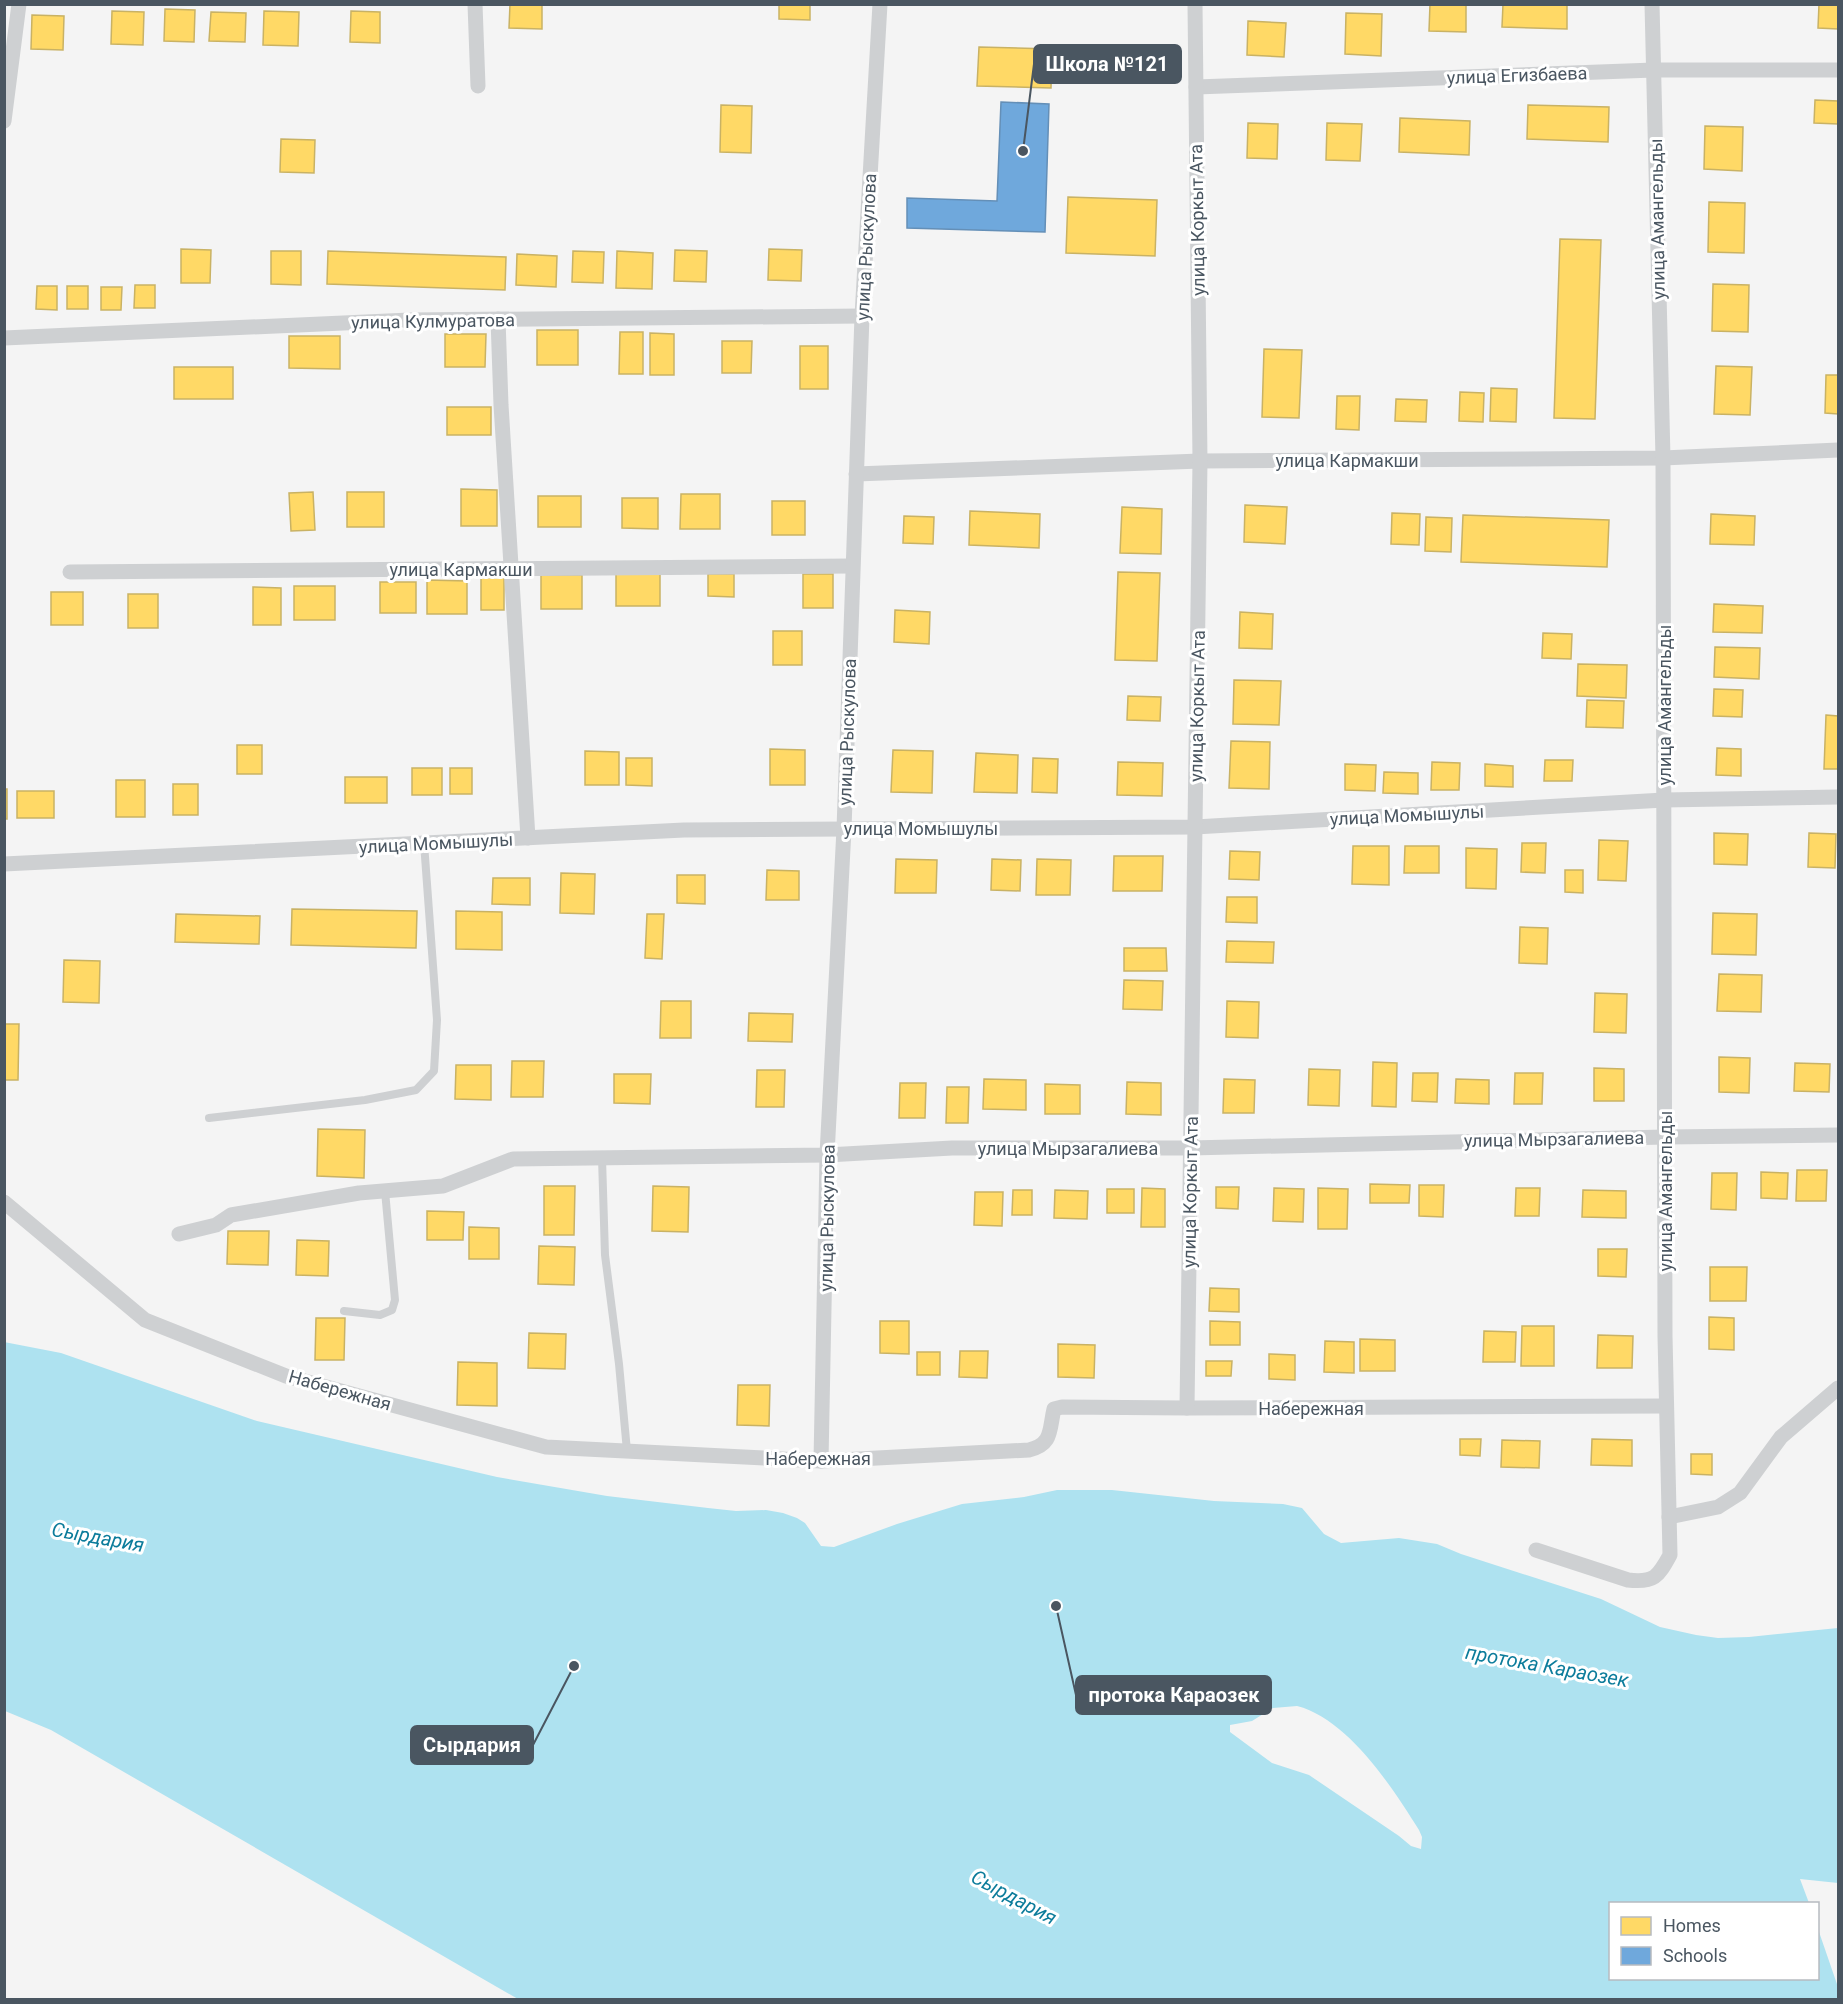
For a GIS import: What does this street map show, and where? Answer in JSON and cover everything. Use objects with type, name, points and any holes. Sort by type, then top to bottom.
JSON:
[{"type":"street","points":[[4,121],[18,4]]},
{"type":"street","points":[[476,4],[478,86]]},
{"type":"street","name":"улица Рыскулова","points":[[821,1461],[827,1155],[844,829],[862,316],[880,4]]},
{"type":"street","name":"улица Коркыт Ата","points":[[1187,1408],[1200,461],[1195,4]]},
{"type":"street","name":"улица Амангельды","points":[[1536,1550],[1628,1581],[1643,1582],[1659,1575],[1670,1555],[1666,1406],[1663,458],[1652,4]]},
{"type":"street","name":"улица Егизбаева","points":[[1196,87],[1654,70],[1839,70]]},
{"type":"street","name":"улица Кулмуратова","points":[[4,338],[410,320],[862,316]]},
{"type":"street","points":[[498,319],[501,405],[528,838]]},
{"type":"street","name":"улица Кармакши","points":[[856,474],[1200,461],[1663,458],[1839,450]]},
{"type":"street","name":"улица Кармакши","points":[[70,572],[852,566]]},
{"type":"street","name":"улица Момышулы","points":[[4,864],[684,830],[1195,826],[1664,800],[1839,797]]},
{"type":"street","name":"улица Мырзагалиева","points":[[385,1191],[443,1186],[513,1159],[827,1155],[952,1148],[1191,1148],[1839,1135]]},
{"type":"street","points":[[179,1234],[216,1225],[231,1215],[358,1193],[385,1191]]},
{"type":"street","name":"Набережная","points":[[4,1202],[145,1320],[286,1376],[546,1448],[821,1461],[1029,1450],[1041,1447],[1048,1439],[1054,1409],[1062,1407],[1666,1406]]},
{"type":"street","points":[[1669,1517],[1718,1507],[1740,1493],[1781,1437],[1839,1388]]},
{"type":"lane","points":[[209,1118],[364,1100],[417,1090],[434,1071],[437,1020],[424,843]]},
{"type":"lane","points":[[602,1158],[606,1255],[627,1451]]},
{"type":"lane","points":[[344,1311],[380,1315],[392,1310],[395,1300],[385,1191]]},
{"type":"water","points":[[4,1342],[61,1353],[257,1421],[497,1477],[607,1496],[736,1511],[766,1510],[783,1513],[805,1523],[821,1546],[834,1547],[962,1504],[1024,1497],[1057,1490],[1112,1490],[1214,1501],[1283,1504],[1302,1508],[1324,1534],[1341,1543],[1399,1538],[1437,1544],[1461,1554],[1601,1599],[1660,1627],[1718,1638],[1838,1628],[1838,1883],[1800,1879],[1809,1902],[1609,1902],[1609,1980],[1819,1980],[1819,1932],[1838,1987],[1838,1999],[518,1999],[51,1730],[5,1711]],"holes":[[[1297,1706],[1316,1713],[1334,1725],[1367,1757],[1396,1794],[1419,1830],[1422,1837],[1421,1849],[1411,1846],[1309,1775],[1272,1763],[1230,1732],[1230,1725],[1252,1721],[1273,1708]]]},
{"type":"building: Homes","points":[[510,4],[542,4],[542,29],[509,28]]},
{"type":"building: Homes","points":[[779,4],[810,4],[810,20],[779,19]]},
{"type":"building: Homes","points":[[1430,4],[1466,4],[1466,32],[1429,31]]},
{"type":"building: Homes","points":[[1503,4],[1567,4],[1567,29],[1502,27]]},
{"type":"building: Homes","points":[[1819,4],[1838,4],[1838,29],[1818,28]]},
{"type":"building: Homes","points":[[165,9],[195,10],[194,42],[164,41]]},
{"type":"building: Homes","points":[[112,11],[144,12],[143,45],[111,44]]},
{"type":"building: Homes","points":[[264,11],[299,12],[298,46],[263,45]]},
{"type":"building: Homes","points":[[351,11],[380,12],[380,43],[350,42]]},
{"type":"building: Homes","points":[[211,12],[246,13],[245,42],[209,41]]},
{"type":"building: Homes","points":[[1346,13],[1382,14],[1381,56],[1345,54]]},
{"type":"building: Homes","points":[[32,15],[64,16],[63,50],[31,49]]},
{"type":"building: Homes","points":[[1248,21],[1286,23],[1284,57],[1247,55]]},
{"type":"building: Homes","points":[[979,47],[1052,49],[1051,88],[977,86]]},
{"type":"building: Homes","points":[[1815,100],[1838,101],[1838,124],[1814,123]]},
{"type":"building: Homes","points":[[721,105],[752,106],[751,153],[720,152]]},
{"type":"building: Homes","points":[[1528,105],[1609,107],[1608,142],[1527,139]]},
{"type":"building: Homes","points":[[1400,118],[1470,121],[1469,155],[1399,152]]},
{"type":"building: Homes","points":[[1248,123],[1278,124],[1277,159],[1247,158]]},
{"type":"building: Homes","points":[[1327,123],[1362,124],[1360,161],[1326,160]]},
{"type":"building: Homes","points":[[1705,126],[1743,127],[1742,171],[1704,169]]},
{"type":"building: Homes","points":[[281,139],[315,140],[314,173],[280,172]]},
{"type":"building: Homes","points":[[1068,197],[1157,200],[1155,256],[1066,253]]},
{"type":"building: Homes","points":[[1709,202],[1745,203],[1744,253],[1708,252]]},
{"type":"building: Homes","points":[[1560,239],[1601,240],[1595,419],[1554,418]]},
{"type":"building: Homes","points":[[181,249],[211,250],[210,283],[181,283]]},
{"type":"building: Homes","points":[[769,249],[802,250],[801,281],[768,280]]},
{"type":"building: Homes","points":[[675,250],[707,251],[706,282],[674,281]]},
{"type":"building: Homes","points":[[271,251],[301,251],[301,285],[271,284]]},
{"type":"building: Homes","points":[[328,251],[506,257],[505,290],[327,284]]},
{"type":"building: Homes","points":[[573,251],[604,252],[603,283],[572,282]]},
{"type":"building: Homes","points":[[617,251],[653,253],[652,289],[616,288]]},
{"type":"building: Homes","points":[[517,254],[557,256],[556,287],[516,285]]},
{"type":"building: Homes","points":[[1713,284],[1749,285],[1748,332],[1712,331]]},
{"type":"building: Homes","points":[[135,285],[155,285],[155,308],[134,308]]},
{"type":"building: Homes","points":[[37,286],[57,286],[57,310],[36,309]]},
{"type":"building: Homes","points":[[67,286],[88,286],[88,309],[67,309]]},
{"type":"building: Homes","points":[[101,287],[122,287],[121,310],[101,310]]},
{"type":"building: Homes","points":[[537,330],[578,330],[578,365],[537,365]]},
{"type":"building: Homes","points":[[620,332],[643,332],[643,374],[619,374]]},
{"type":"building: Homes","points":[[650,333],[674,334],[674,375],[650,375]]},
{"type":"building: Homes","points":[[445,334],[486,334],[485,367],[445,367]]},
{"type":"building: Homes","points":[[289,336],[340,336],[340,369],[289,368]]},
{"type":"building: Homes","points":[[722,341],[752,341],[751,373],[722,373]]},
{"type":"building: Homes","points":[[800,346],[828,346],[828,389],[800,389]]},
{"type":"building: Homes","points":[[1264,349],[1302,350],[1299,418],[1262,417]]},
{"type":"building: Homes","points":[[1716,366],[1752,367],[1750,415],[1714,414]]},
{"type":"building: Homes","points":[[174,367],[233,367],[233,399],[174,399]]},
{"type":"building: Homes","points":[[1826,375],[1838,375],[1838,414],[1825,413]]},
{"type":"building: Homes","points":[[1491,388],[1517,389],[1516,422],[1490,421]]},
{"type":"building: Homes","points":[[1460,392],[1484,393],[1483,422],[1459,421]]},
{"type":"building: Homes","points":[[1337,396],[1360,396],[1359,430],[1336,429]]},
{"type":"building: Homes","points":[[1396,399],[1427,400],[1426,422],[1395,421]]},
{"type":"building: Homes","points":[[447,407],[491,407],[491,435],[447,435]]},
{"type":"building: Homes","points":[[461,489],[497,490],[497,526],[461,526]]},
{"type":"building: Homes","points":[[313,492],[315,530],[291,531],[289,493]]},
{"type":"building: Homes","points":[[347,492],[384,492],[384,527],[347,527]]},
{"type":"building: Homes","points":[[681,494],[720,494],[720,529],[680,529]]},
{"type":"building: Homes","points":[[538,496],[581,496],[581,527],[538,527]]},
{"type":"building: Homes","points":[[622,498],[658,498],[658,529],[622,528]]},
{"type":"building: Homes","points":[[772,501],[805,501],[805,535],[772,535]]},
{"type":"building: Homes","points":[[1245,505],[1287,507],[1285,544],[1244,542]]},
{"type":"building: Homes","points":[[1122,507],[1162,509],[1161,554],[1120,553]]},
{"type":"building: Homes","points":[[970,511],[1040,514],[1039,548],[969,545]]},
{"type":"building: Homes","points":[[1392,513],[1420,514],[1419,545],[1391,544]]},
{"type":"building: Homes","points":[[1711,514],[1755,516],[1754,545],[1710,544]]},
{"type":"building: Homes","points":[[1463,515],[1609,520],[1607,567],[1461,562]]},
{"type":"building: Homes","points":[[904,516],[934,517],[933,544],[903,543]]},
{"type":"building: Homes","points":[[1426,517],[1452,518],[1451,552],[1425,551]]},
{"type":"building: Homes","points":[[1118,572],[1160,573],[1157,661],[1115,660]]},
{"type":"building: Homes","points":[[616,573],[660,573],[660,606],[616,606]]},
{"type":"building: Homes","points":[[708,574],[734,574],[734,597],[708,596]]},
{"type":"building: Homes","points":[[803,574],[833,574],[833,608],[803,608]]},
{"type":"building: Homes","points":[[541,575],[582,575],[582,609],[541,609]]},
{"type":"building: Homes","points":[[481,578],[504,578],[504,610],[481,610]]},
{"type":"building: Homes","points":[[427,580],[467,581],[467,614],[427,614]]},
{"type":"building: Homes","points":[[380,582],[416,582],[416,613],[380,613]]},
{"type":"building: Homes","points":[[294,586],[335,586],[335,620],[294,620]]},
{"type":"building: Homes","points":[[253,587],[281,588],[281,625],[253,625]]},
{"type":"building: Homes","points":[[51,592],[83,592],[83,625],[51,625]]},
{"type":"building: Homes","points":[[128,594],[158,594],[158,628],[128,628]]},
{"type":"building: Homes","points":[[1714,604],[1763,606],[1762,633],[1713,632]]},
{"type":"building: Homes","points":[[895,610],[930,612],[929,644],[894,642]]},
{"type":"building: Homes","points":[[1240,612],[1273,614],[1272,649],[1239,648]]},
{"type":"building: Homes","points":[[773,631],[802,631],[802,665],[773,665]]},
{"type":"building: Homes","points":[[1543,633],[1572,634],[1571,659],[1542,658]]},
{"type":"building: Homes","points":[[1715,647],[1760,648],[1759,679],[1714,677]]},
{"type":"building: Homes","points":[[1578,664],[1627,665],[1626,698],[1577,696]]},
{"type":"building: Homes","points":[[1234,680],[1281,681],[1279,725],[1233,724]]},
{"type":"building: Homes","points":[[1714,689],[1743,690],[1742,717],[1713,716]]},
{"type":"building: Homes","points":[[1128,696],[1161,697],[1160,721],[1127,720]]},
{"type":"building: Homes","points":[[1587,700],[1624,701],[1623,728],[1586,727]]},
{"type":"building: Homes","points":[[1826,715],[1838,716],[1838,769],[1824,769]]},
{"type":"building: Homes","points":[[1231,741],[1270,742],[1269,789],[1229,788]]},
{"type":"building: Homes","points":[[237,745],[262,745],[262,774],[237,774]]},
{"type":"building: Homes","points":[[1717,748],[1741,749],[1741,776],[1716,775]]},
{"type":"building: Homes","points":[[770,749],[805,750],[805,785],[770,785]]},
{"type":"building: Homes","points":[[893,750],[933,751],[932,793],[891,792]]},
{"type":"building: Homes","points":[[585,751],[619,752],[619,785],[585,785]]},
{"type":"building: Homes","points":[[976,753],[1018,755],[1017,793],[974,792]]},
{"type":"building: Homes","points":[[626,758],[652,758],[652,786],[626,785]]},
{"type":"building: Homes","points":[[1033,758],[1058,759],[1057,793],[1032,792]]},
{"type":"building: Homes","points":[[1545,760],[1573,760],[1572,781],[1544,781]]},
{"type":"building: Homes","points":[[1118,762],[1163,763],[1162,796],[1117,795]]},
{"type":"building: Homes","points":[[1432,762],[1460,763],[1459,790],[1431,790]]},
{"type":"building: Homes","points":[[1345,764],[1376,765],[1375,791],[1345,790]]},
{"type":"building: Homes","points":[[1485,764],[1513,766],[1513,787],[1485,786]]},
{"type":"building: Homes","points":[[412,768],[442,768],[442,795],[412,795]]},
{"type":"building: Homes","points":[[450,768],[472,768],[472,794],[450,794]]},
{"type":"building: Homes","points":[[1384,772],[1418,773],[1418,794],[1383,793]]},
{"type":"building: Homes","points":[[345,777],[387,777],[387,803],[345,803]]},
{"type":"building: Homes","points":[[116,780],[145,780],[145,817],[116,817]]},
{"type":"building: Homes","points":[[173,784],[198,784],[198,815],[173,815]]},
{"type":"building: Homes","points":[[4,789],[7,789],[7,819],[4,819]]},
{"type":"building: Homes","points":[[17,791],[54,791],[54,818],[17,818]]},
{"type":"building: Homes","points":[[1714,833],[1748,834],[1747,865],[1714,864]]},
{"type":"building: Homes","points":[[1809,833],[1836,834],[1835,868],[1808,867]]},
{"type":"building: Homes","points":[[1599,840],[1628,841],[1626,881],[1598,880]]},
{"type":"building: Homes","points":[[1522,843],[1546,843],[1545,873],[1521,872]]},
{"type":"building: Homes","points":[[1353,846],[1389,846],[1389,885],[1352,884]]},
{"type":"building: Homes","points":[[1405,846],[1439,846],[1439,873],[1404,873]]},
{"type":"building: Homes","points":[[1466,848],[1497,849],[1496,889],[1466,888]]},
{"type":"building: Homes","points":[[1230,851],[1260,852],[1259,880],[1229,879]]},
{"type":"building: Homes","points":[[1114,856],[1163,856],[1162,891],[1113,891]]},
{"type":"building: Homes","points":[[896,859],[937,860],[936,893],[895,893]]},
{"type":"building: Homes","points":[[992,859],[1021,860],[1020,891],[991,890]]},
{"type":"building: Homes","points":[[1037,859],[1071,860],[1070,895],[1036,895]]},
{"type":"building: Homes","points":[[767,870],[799,871],[799,900],[766,900]]},
{"type":"building: Homes","points":[[1565,870],[1583,870],[1583,893],[1565,892]]},
{"type":"building: Homes","points":[[561,873],[595,874],[594,914],[560,913]]},
{"type":"building: Homes","points":[[677,875],[705,875],[705,904],[677,903]]},
{"type":"building: Homes","points":[[493,878],[530,878],[530,905],[492,904]]},
{"type":"building: Homes","points":[[1227,897],[1257,897],[1257,923],[1226,922]]},
{"type":"building: Homes","points":[[292,909],[417,911],[416,948],[291,945]]},
{"type":"building: Homes","points":[[456,911],[502,912],[502,950],[456,949]]},
{"type":"building: Homes","points":[[1713,913],[1757,914],[1756,955],[1712,954]]},
{"type":"building: Homes","points":[[176,914],[260,916],[259,944],[175,942]]},
{"type":"building: Homes","points":[[647,914],[664,914],[662,959],[645,958]]},
{"type":"building: Homes","points":[[1520,927],[1548,928],[1547,964],[1519,963]]},
{"type":"building: Homes","points":[[1227,941],[1274,942],[1273,963],[1226,962]]},
{"type":"building: Homes","points":[[1124,948],[1166,948],[1167,971],[1124,971]]},
{"type":"building: Homes","points":[[64,960],[100,961],[99,1003],[63,1002]]},
{"type":"building: Homes","points":[[1719,974],[1762,975],[1761,1012],[1717,1011]]},
{"type":"building: Homes","points":[[1124,980],[1163,981],[1162,1010],[1123,1009]]},
{"type":"building: Homes","points":[[1595,993],[1627,994],[1626,1033],[1594,1032]]},
{"type":"building: Homes","points":[[661,1001],[691,1001],[691,1038],[660,1038]]},
{"type":"building: Homes","points":[[1227,1001],[1259,1002],[1258,1038],[1226,1037]]},
{"type":"building: Homes","points":[[749,1013],[793,1014],[792,1042],[748,1041]]},
{"type":"building: Homes","points":[[4,1024],[19,1024],[18,1080],[4,1080]]},
{"type":"building: Homes","points":[[1719,1057],[1750,1058],[1749,1093],[1719,1092]]},
{"type":"building: Homes","points":[[512,1061],[544,1061],[543,1097],[511,1097]]},
{"type":"building: Homes","points":[[1373,1062],[1397,1063],[1396,1107],[1372,1106]]},
{"type":"building: Homes","points":[[1795,1063],[1830,1064],[1829,1092],[1794,1091]]},
{"type":"building: Homes","points":[[456,1065],[491,1065],[491,1100],[455,1099]]},
{"type":"building: Homes","points":[[1594,1068],[1624,1069],[1624,1101],[1594,1101]]},
{"type":"building: Homes","points":[[1309,1069],[1340,1070],[1339,1106],[1308,1105]]},
{"type":"building: Homes","points":[[757,1070],[785,1070],[784,1107],[756,1107]]},
{"type":"building: Homes","points":[[1413,1073],[1438,1073],[1437,1102],[1412,1101]]},
{"type":"building: Homes","points":[[1515,1073],[1543,1073],[1542,1104],[1514,1104]]},
{"type":"building: Homes","points":[[614,1074],[651,1074],[650,1104],[614,1103]]},
{"type":"building: Homes","points":[[984,1079],[1026,1080],[1026,1110],[983,1109]]},
{"type":"building: Homes","points":[[1224,1079],[1255,1080],[1254,1113],[1223,1113]]},
{"type":"building: Homes","points":[[1456,1079],[1489,1080],[1489,1104],[1455,1103]]},
{"type":"building: Homes","points":[[1127,1082],[1161,1083],[1161,1115],[1126,1114]]},
{"type":"building: Homes","points":[[900,1083],[926,1083],[925,1118],[899,1118]]},
{"type":"building: Homes","points":[[1045,1084],[1080,1085],[1080,1114],[1045,1114]]},
{"type":"building: Homes","points":[[947,1087],[969,1087],[968,1123],[946,1123]]},
{"type":"building: Homes","points":[[318,1129],[365,1130],[364,1178],[317,1176]]},
{"type":"building: Homes","points":[[1797,1170],[1827,1170],[1826,1201],[1796,1201]]},
{"type":"building: Homes","points":[[1761,1172],[1788,1173],[1787,1199],[1761,1198]]},
{"type":"building: Homes","points":[[1712,1173],[1737,1173],[1736,1210],[1711,1209]]},
{"type":"building: Homes","points":[[1370,1184],[1410,1185],[1409,1203],[1370,1203]]},
{"type":"building: Homes","points":[[1419,1185],[1444,1185],[1443,1217],[1419,1216]]},
{"type":"building: Homes","points":[[544,1186],[575,1186],[574,1235],[544,1235]]},
{"type":"building: Homes","points":[[653,1186],[689,1187],[688,1232],[652,1231]]},
{"type":"building: Homes","points":[[1216,1187],[1239,1187],[1238,1209],[1216,1208]]},
{"type":"building: Homes","points":[[1142,1188],[1165,1189],[1165,1227],[1141,1227]]},
{"type":"building: Homes","points":[[1274,1188],[1304,1189],[1303,1222],[1273,1221]]},
{"type":"building: Homes","points":[[1318,1188],[1348,1189],[1347,1229],[1318,1229]]},
{"type":"building: Homes","points":[[1516,1188],[1540,1188],[1539,1216],[1515,1216]]},
{"type":"building: Homes","points":[[1107,1189],[1134,1189],[1134,1213],[1107,1213]]},
{"type":"building: Homes","points":[[1013,1190],[1032,1190],[1032,1215],[1012,1215]]},
{"type":"building: Homes","points":[[1055,1190],[1088,1191],[1087,1219],[1054,1218]]},
{"type":"building: Homes","points":[[1583,1190],[1626,1191],[1626,1218],[1582,1217]]},
{"type":"building: Homes","points":[[975,1192],[1003,1192],[1002,1226],[974,1225]]},
{"type":"building: Homes","points":[[427,1211],[464,1212],[463,1240],[427,1240]]},
{"type":"building: Homes","points":[[469,1227],[499,1228],[499,1259],[469,1259]]},
{"type":"building: Homes","points":[[228,1231],[269,1231],[268,1265],[227,1264]]},
{"type":"building: Homes","points":[[297,1240],[329,1241],[328,1276],[296,1275]]},
{"type":"building: Homes","points":[[539,1246],[575,1247],[574,1285],[538,1284]]},
{"type":"building: Homes","points":[[1598,1249],[1627,1249],[1626,1277],[1598,1276]]},
{"type":"building: Homes","points":[[1710,1267],[1747,1267],[1746,1301],[1710,1301]]},
{"type":"building: Homes","points":[[1210,1288],[1239,1289],[1239,1312],[1209,1311]]},
{"type":"building: Homes","points":[[1709,1317],[1734,1318],[1734,1350],[1709,1349]]},
{"type":"building: Homes","points":[[316,1318],[345,1318],[344,1360],[315,1360]]},
{"type":"building: Homes","points":[[880,1321],[909,1321],[909,1354],[880,1353]]},
{"type":"building: Homes","points":[[1210,1321],[1240,1322],[1240,1345],[1210,1345]]},
{"type":"building: Homes","points":[[1522,1326],[1554,1326],[1554,1366],[1521,1366]]},
{"type":"building: Homes","points":[[1484,1331],[1516,1332],[1515,1362],[1483,1362]]},
{"type":"building: Homes","points":[[529,1333],[566,1334],[565,1369],[528,1368]]},
{"type":"building: Homes","points":[[1598,1335],[1633,1336],[1632,1368],[1597,1368]]},
{"type":"building: Homes","points":[[1360,1339],[1395,1340],[1395,1371],[1360,1371]]},
{"type":"building: Homes","points":[[1325,1341],[1354,1342],[1354,1373],[1324,1372]]},
{"type":"building: Homes","points":[[1058,1344],[1095,1345],[1094,1378],[1058,1377]]},
{"type":"building: Homes","points":[[960,1351],[988,1351],[987,1378],[959,1377]]},
{"type":"building: Homes","points":[[917,1352],[940,1352],[940,1375],[917,1375]]},
{"type":"building: Homes","points":[[1269,1354],[1295,1355],[1295,1380],[1269,1379]]},
{"type":"building: Homes","points":[[1206,1361],[1232,1361],[1231,1376],[1206,1376]]},
{"type":"building: Homes","points":[[458,1362],[497,1363],[497,1406],[457,1405]]},
{"type":"building: Homes","points":[[738,1385],[770,1385],[769,1426],[737,1425]]},
{"type":"building: Homes","points":[[1460,1439],[1481,1439],[1480,1456],[1460,1455]]},
{"type":"building: Homes","points":[[1592,1439],[1632,1440],[1632,1466],[1591,1465]]},
{"type":"building: Homes","points":[[1502,1440],[1540,1441],[1539,1468],[1501,1467]]},
{"type":"building: Homes","points":[[1691,1454],[1712,1454],[1712,1475],[1691,1474]]},
{"type":"building: Schools","points":[[1001,102],[1049,104],[1045,232],[907,228],[907,198],[997,201]]},
{"type":"place","name":"Школа №121","points":[[1023,151]]},
{"type":"place","name":"протока Караозек","points":[[1056,1606]]},
{"type":"place","name":"Сырдария","points":[[574,1666]]}]
